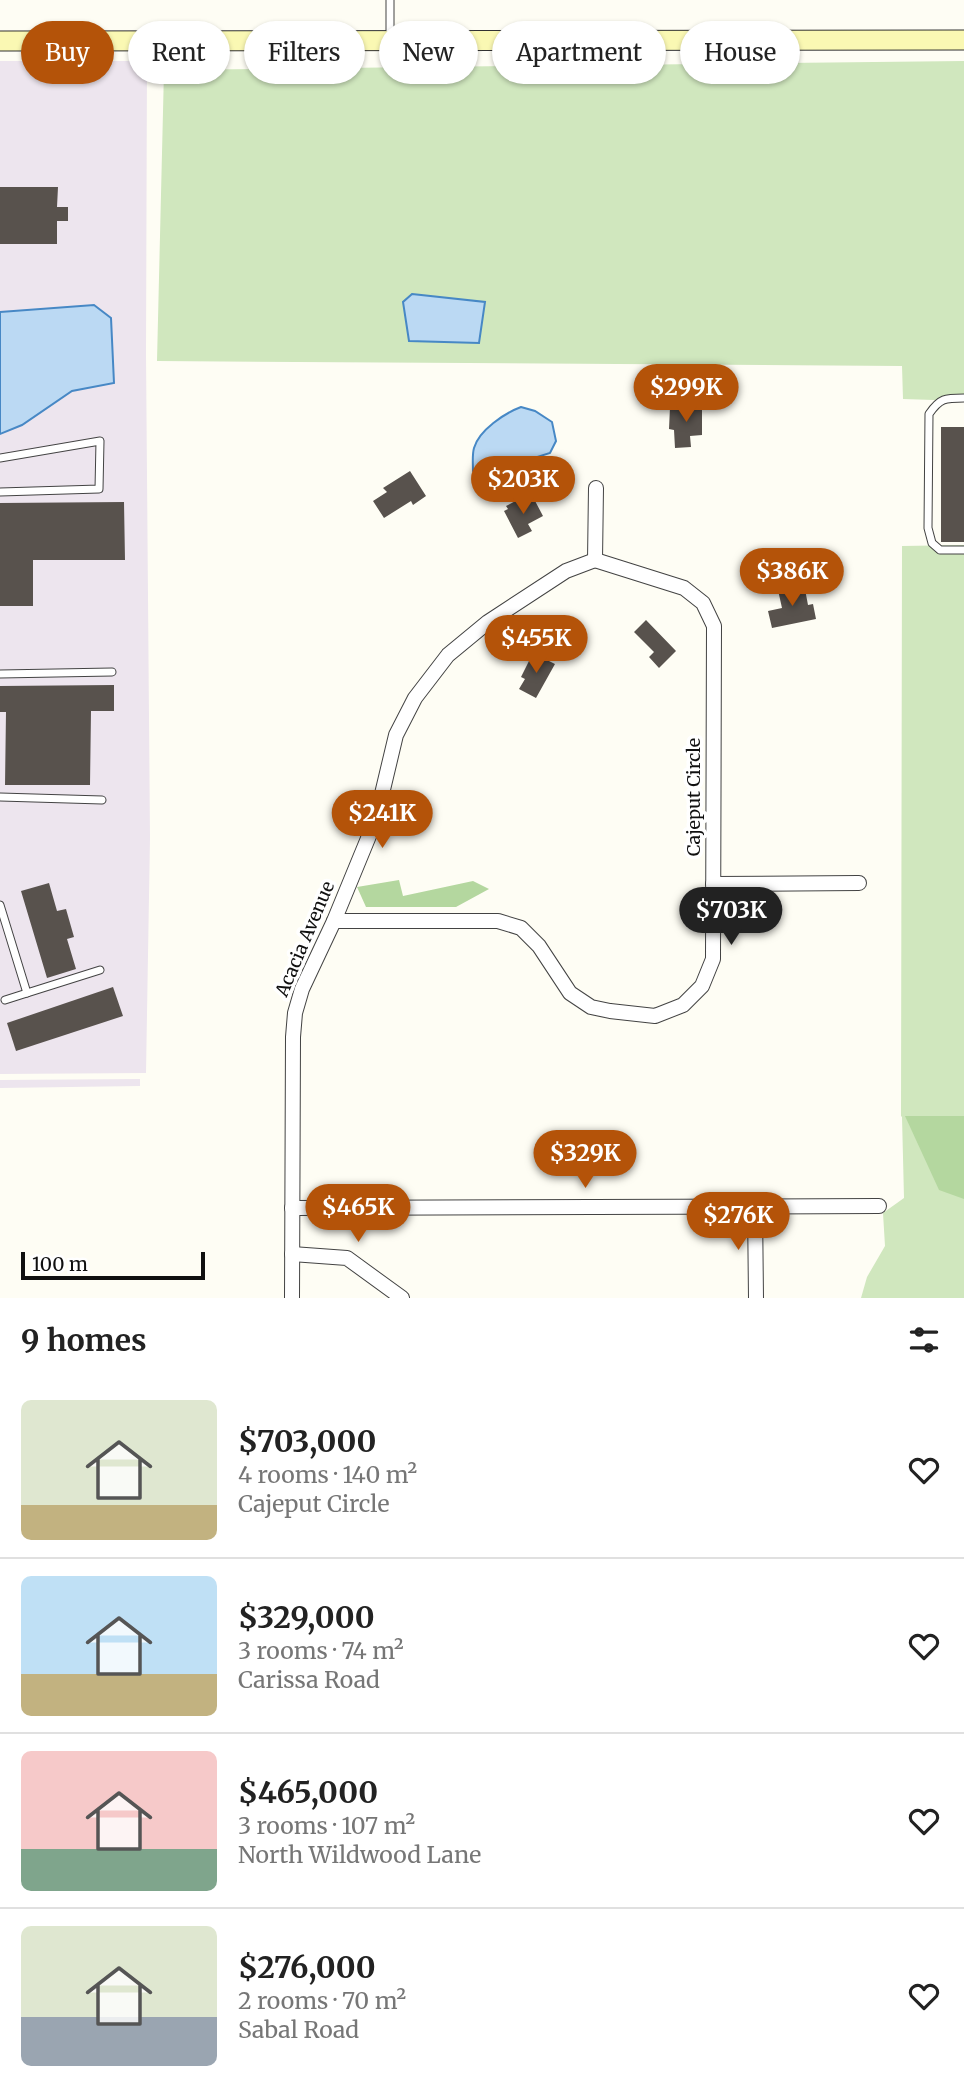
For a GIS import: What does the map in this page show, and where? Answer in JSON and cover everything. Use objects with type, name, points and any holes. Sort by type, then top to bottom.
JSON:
[{"type":"main road","points":[[478,41],[964,40]]},
{"type":"main road","points":[[0,41],[379,41]]},
{"type":"street","points":[[595,559],[596,488]]},
{"type":"street","name":"Cajeput Circle","points":[[334,921],[498,921],[521,928],[539,946],[570,993],[591,1007],[610,1012],[655,1016],[683,1005],[702,986],[713,959],[714,626],[703,603],[684,588],[595,559]]},
{"type":"street","name":"Acacia Avenue","points":[[292,1298],[295,1013],[302,989],[334,921],[376,819],[396,735],[415,698],[448,655],[488,621],[566,571],[595,559]]},
{"type":"street","points":[[713,884],[859,883]]},
{"type":"street","points":[[292,1208],[879,1206]]},
{"type":"street","points":[[755,1207],[757,1298]]},
{"type":"street","points":[[292,1255],[347,1258],[402,1298]]},
{"type":"lane","points":[[390,0],[390,21]]},
{"type":"lane","points":[[964,398],[947,398],[937,403],[929,414],[928,528],[932,543],[940,550],[964,550]]},
{"type":"lane","points":[[0,458],[100,441],[99,489],[0,492]]},
{"type":"lane","points":[[0,674],[112,672]]},
{"type":"lane","points":[[0,797],[102,800]]},
{"type":"lane","points":[[0,905],[27,993]]},
{"type":"lane","points":[[5,1000],[100,970]]},
{"type":"shaded area","points":[[0,61],[21,61],[21,84],[114,84],[114,61],[128,61],[128,84],[147,84],[150,838],[146,1073],[0,1074]]},
{"type":"shaded area","points":[[140,1079],[140,1086],[0,1088],[0,1080]]},
{"type":"green space","points":[[964,61],[964,401],[903,399],[902,366],[157,361],[164,84],[230,84],[230,69],[244,69],[244,84],[365,84],[365,68],[379,68],[379,84],[478,84],[478,66],[492,66],[492,84],[666,84],[666,64],[680,64],[680,84],[800,84],[800,63]]},
{"type":"green space","points":[[964,545],[964,1298],[861,1298],[867,1277],[885,1246],[883,1213],[904,1198],[901,1116],[902,546]]},
{"type":"green space","points":[[399,880],[403,896],[473,881],[489,889],[456,907],[366,907],[357,887]]},
{"type":"green space","points":[[905,1116],[964,1116],[964,1199],[939,1190]]},
{"type":"water","points":[[412,294],[485,302],[479,343],[409,341],[403,302]]},
{"type":"water","points":[[94,305],[111,318],[114,383],[72,391],[22,425],[0,434],[0,312]]},
{"type":"water","points":[[521,407],[535,411],[552,422],[556,441],[550,453],[537,457],[526,479],[504,493],[484,486],[473,471],[473,451],[487,429],[500,418]]},
{"type":"building","points":[[0,187],[58,187],[57,207],[68,207],[68,221],[57,221],[57,244],[0,244]]},
{"type":"building","points":[[702,405],[702,435],[690,436],[691,447],[675,448],[674,430],[669,429],[670,407]]},
{"type":"building","points":[[941,427],[964,427],[964,542],[941,542]]},
{"type":"building","points":[[410,471],[426,496],[413,505],[411,501],[384,518],[373,501],[387,492],[383,488]]},
{"type":"building","points":[[523,497],[526,503],[534,499],[543,516],[528,524],[532,531],[518,538],[504,511],[508,509],[506,506]]},
{"type":"building","points":[[124,502],[125,560],[33,560],[33,606],[0,606],[0,503]]},
{"type":"building","points":[[804,584],[808,605],[813,604],[816,619],[772,628],[768,611],[782,608],[778,590]]},
{"type":"building","points":[[646,620],[676,651],[659,668],[649,657],[654,652],[634,632]]},
{"type":"building","points":[[533,653],[555,664],[536,698],[519,689],[525,679],[521,677]]},
{"type":"building","points":[[114,685],[114,711],[91,711],[90,785],[5,785],[6,712],[0,712],[0,686]]},
{"type":"building","points":[[49,883],[57,911],[66,909],[74,937],[67,939],[76,969],[47,978],[21,891]]},
{"type":"building","points":[[113,987],[123,1016],[16,1051],[7,1023]]}]
